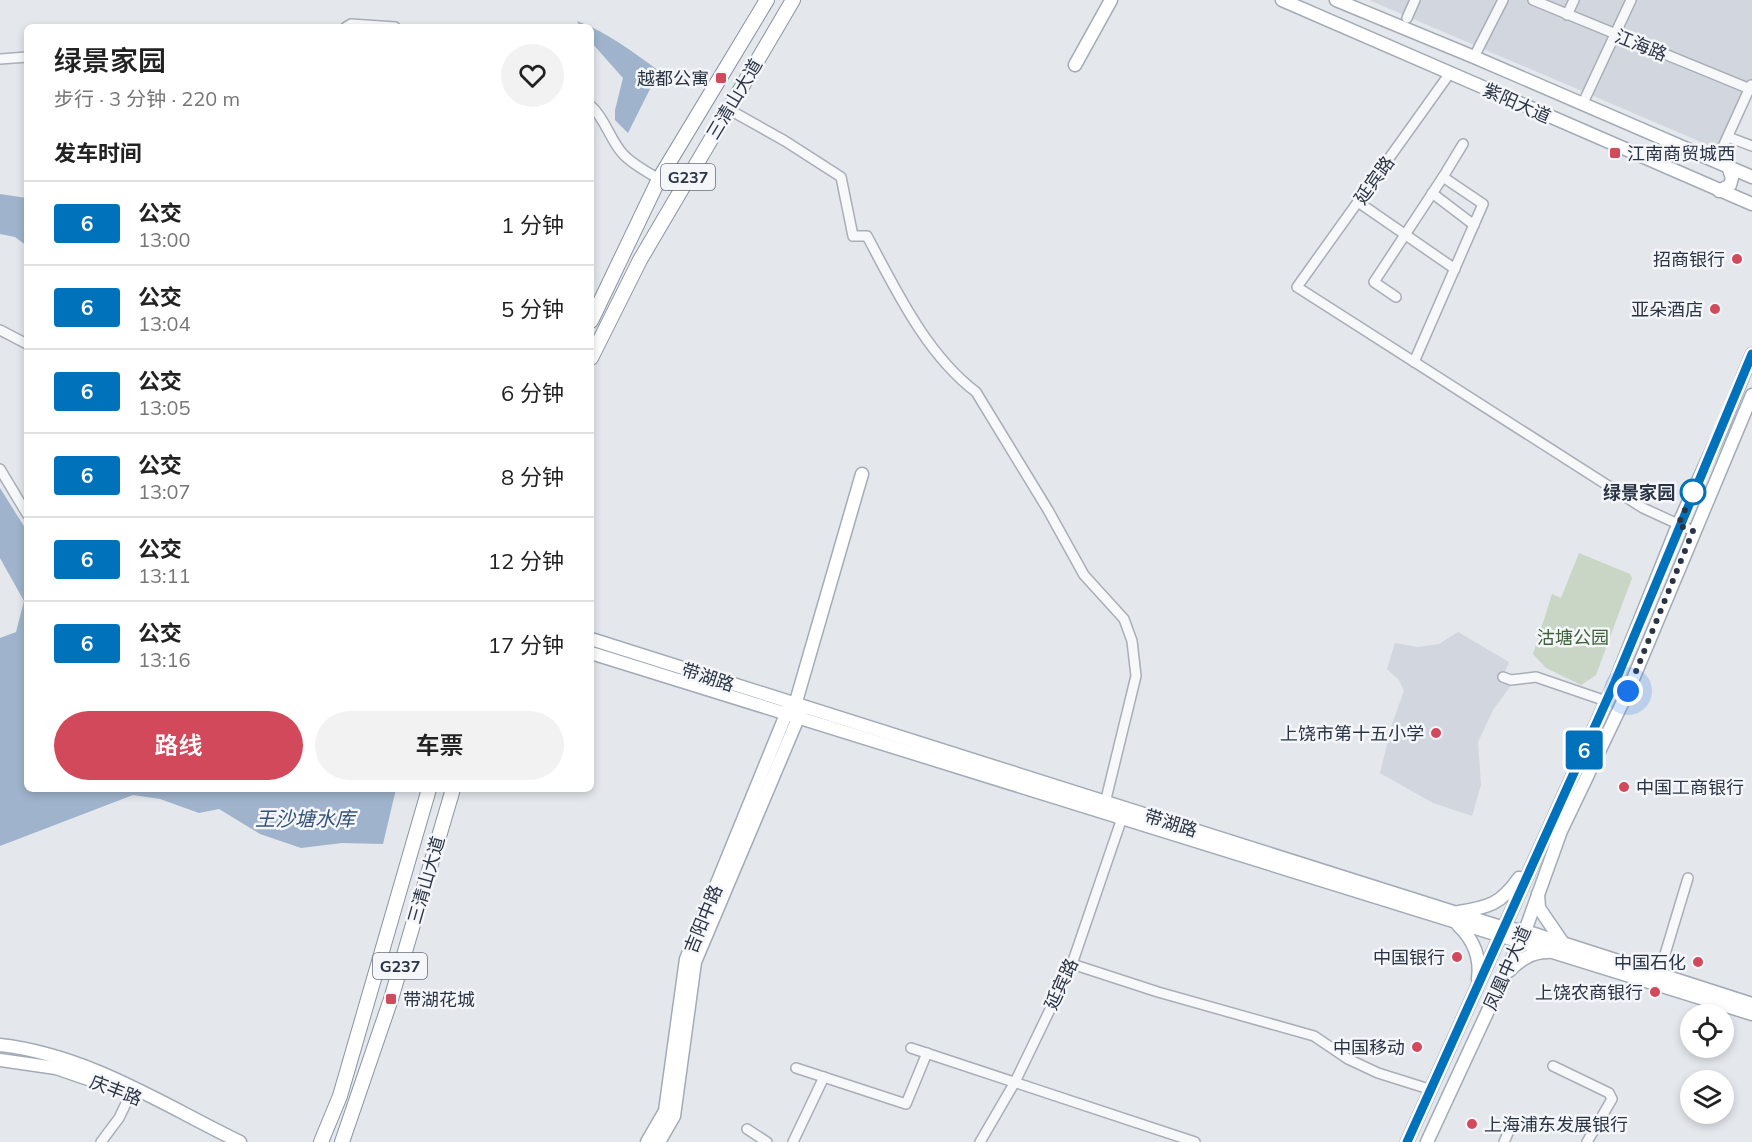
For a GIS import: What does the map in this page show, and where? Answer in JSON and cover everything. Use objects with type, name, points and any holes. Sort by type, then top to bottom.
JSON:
[{"type":"highway","name":"三清山大道","points":[[594,315],[659,179],[767,0]]},
{"type":"highway","name":"三清山大道","points":[[594,352],[640,260],[793,0]]},
{"type":"highway","name":"三清山大道","points":[[321,1142],[340,1096],[428,792]]},
{"type":"highway","name":"三清山大道","points":[[342,1142],[391,999],[452,792]]},
{"type":"main road","points":[[1075,65],[1112,0]]},
{"type":"main road","name":"紫阳大道","points":[[1282,0],[1752,204]]},
{"type":"main road","name":"紫阳大道","points":[[1336,0],[1752,177]]},
{"type":"main road","points":[[1719,191],[1730,185],[1732,178],[1729,169]]},
{"type":"main road","name":"凤凰中大道","points":[[1407,1142],[1503,932],[1532,860],[1606,701],[1678,525],[1752,354]]},
{"type":"main road","name":"凤凰中大道","points":[[1427,1142],[1522,936],[1561,831],[1628,691],[1693,531],[1752,395]]},
{"type":"main road","name":"吉阳中路","points":[[659,1142],[674,1116],[696,962],[795,709],[862,474]]},
{"type":"main road","name":"带湖路","points":[[594,640],[1122,818],[1522,936],[1752,1014]]},
{"type":"main road","name":"带湖路","points":[[594,653],[795,709],[1105,803],[1457,918]]},
{"type":"main road","name":"吉阳中路","points":[[647,1142],[664,1111],[686,959],[795,709]]},
{"type":"main road","points":[[1476,992],[1480,965],[1476,949],[1457,918],[1493,905],[1510,892],[1532,860]]},
{"type":"main road","points":[[1503,976],[1521,958],[1562,949],[1539,908],[1538,892]]},
{"type":"main road","name":"带湖路","points":[[1562,949],[1659,974],[1752,1004]]},
{"type":"main road","points":[[0,1045],[71,1059],[240,1142]]},
{"type":"main road","name":"庆丰路","points":[[0,1060],[56,1068],[131,1093],[225,1142]]},
{"type":"street","points":[[1407,18],[1415,0]]},
{"type":"street","points":[[1474,57],[1503,0]]},
{"type":"street","name":"江海路","points":[[1533,0],[1751,86]]},
{"type":"street","points":[[1567,15],[1574,0]]},
{"type":"street","points":[[1583,104],[1631,0]]},
{"type":"street","points":[[0,60],[24,57]]},
{"type":"street","name":"延宾路","points":[[1414,362],[1297,287],[1450,73]]},
{"type":"street","points":[[1716,162],[1751,86]]},
{"type":"street","points":[[594,108],[606,132],[624,155],[659,179]]},
{"type":"street","points":[[728,109],[785,141],[841,177],[853,236],[867,236],[916,323],[960,379],[976,392],[1048,510],[1084,575],[1124,619],[1132,641],[1136,676],[1105,803]]},
{"type":"street","points":[[1728,137],[1752,146]]},
{"type":"street","points":[[1396,297],[1374,282],[1463,144]]},
{"type":"street","points":[[1443,177],[1483,204],[1414,362],[1643,508],[1693,531]]},
{"type":"street","points":[[1432,193],[1474,225]]},
{"type":"street","points":[[1358,202],[1455,269]]},
{"type":"street","points":[[0,330],[24,342]]},
{"type":"street","points":[[0,469],[24,509]]},
{"type":"street","points":[[1503,677],[1511,680],[1536,677],[1606,701]]},
{"type":"street","name":"延宾路","points":[[980,1142],[1014,1082],[1072,964],[1122,818]]},
{"type":"street","points":[[1659,974],[1688,878]]},
{"type":"street","points":[[1072,964],[1314,1036],[1348,1059],[1378,1073],[1432,1090]]},
{"type":"street","points":[[911,1048],[1195,1142]]},
{"type":"street","points":[[796,1068],[906,1104],[927,1053]]},
{"type":"street","points":[[1553,1066],[1609,1093],[1612,1099],[1587,1142]]},
{"type":"street","points":[[793,1142],[824,1077]]},
{"type":"street","points":[[101,1142],[118,1118],[131,1093]]},
{"type":"street","points":[[747,1130],[755,1139],[767,1142]]},
{"type":"street","points":[[1504,1142],[1509,1131]]},
{"type":"shaded area","points":[[1369,0],[1752,0],[1752,84],[1722,151]]},
{"type":"shaded area","name":"上饶市第十五小学","points":[[1458,632],[1509,662],[1501,682],[1512,684],[1493,710],[1478,742],[1481,785],[1472,816],[1433,803],[1380,773],[1392,724],[1404,691],[1399,680],[1387,669],[1395,643],[1418,647],[1439,644]]},
{"type":"green space","name":"沽塘公园","points":[[1579,553],[1630,574],[1632,578],[1596,675],[1581,685],[1546,668],[1533,654],[1552,594],[1561,598]]},
{"type":"water","points":[[594,29],[659,71],[628,133],[615,120],[615,110],[623,78],[594,45]]},
{"type":"water","points":[[0,194],[24,198],[24,244],[15,237],[0,234]]},
{"type":"water","name":"王沙塘水库","points":[[0,488],[24,526],[24,601],[0,558]]},
{"type":"water","name":"王沙塘水库","points":[[24,601],[24,792],[395,792],[383,844],[342,843],[301,848],[260,834],[219,809],[199,813],[160,799],[133,795],[0,846],[0,638],[16,632]]},
{"type":"bus line","name":"6","points":[[1407,1142],[1502,936],[1532,860],[1615,682],[1678,525],[1722,428],[1752,354]]},
{"type":"place","name":"越都公寓","points":[[721,78]]},
{"type":"place","name":"江南商贸城西","points":[[1615,153]]},
{"type":"place","name":"招商银行","points":[[1737,259]]},
{"type":"place","name":"亚朵酒店","points":[[1715,309]]},
{"type":"place","name":"绿景家园","points":[[1693,492]]},
{"type":"place","name":"上饶市第十五小学","points":[[1436,733]]},
{"type":"place","name":"中国工商银行","points":[[1624,787]]},
{"type":"place","name":"中国银行","points":[[1457,957]]},
{"type":"place","name":"中国石化","points":[[1698,962]]},
{"type":"place","name":"上饶农商银行","points":[[1655,992]]},
{"type":"place","name":"带湖花城","points":[[391,999]]},
{"type":"place","name":"中国移动","points":[[1417,1047]]},
{"type":"place","name":"上海浦东发展银行","points":[[1472,1124]]},
{"type":"route","points":[[1628,691],[1693,531],[1678,525],[1696,486],[1693,492]]}]
